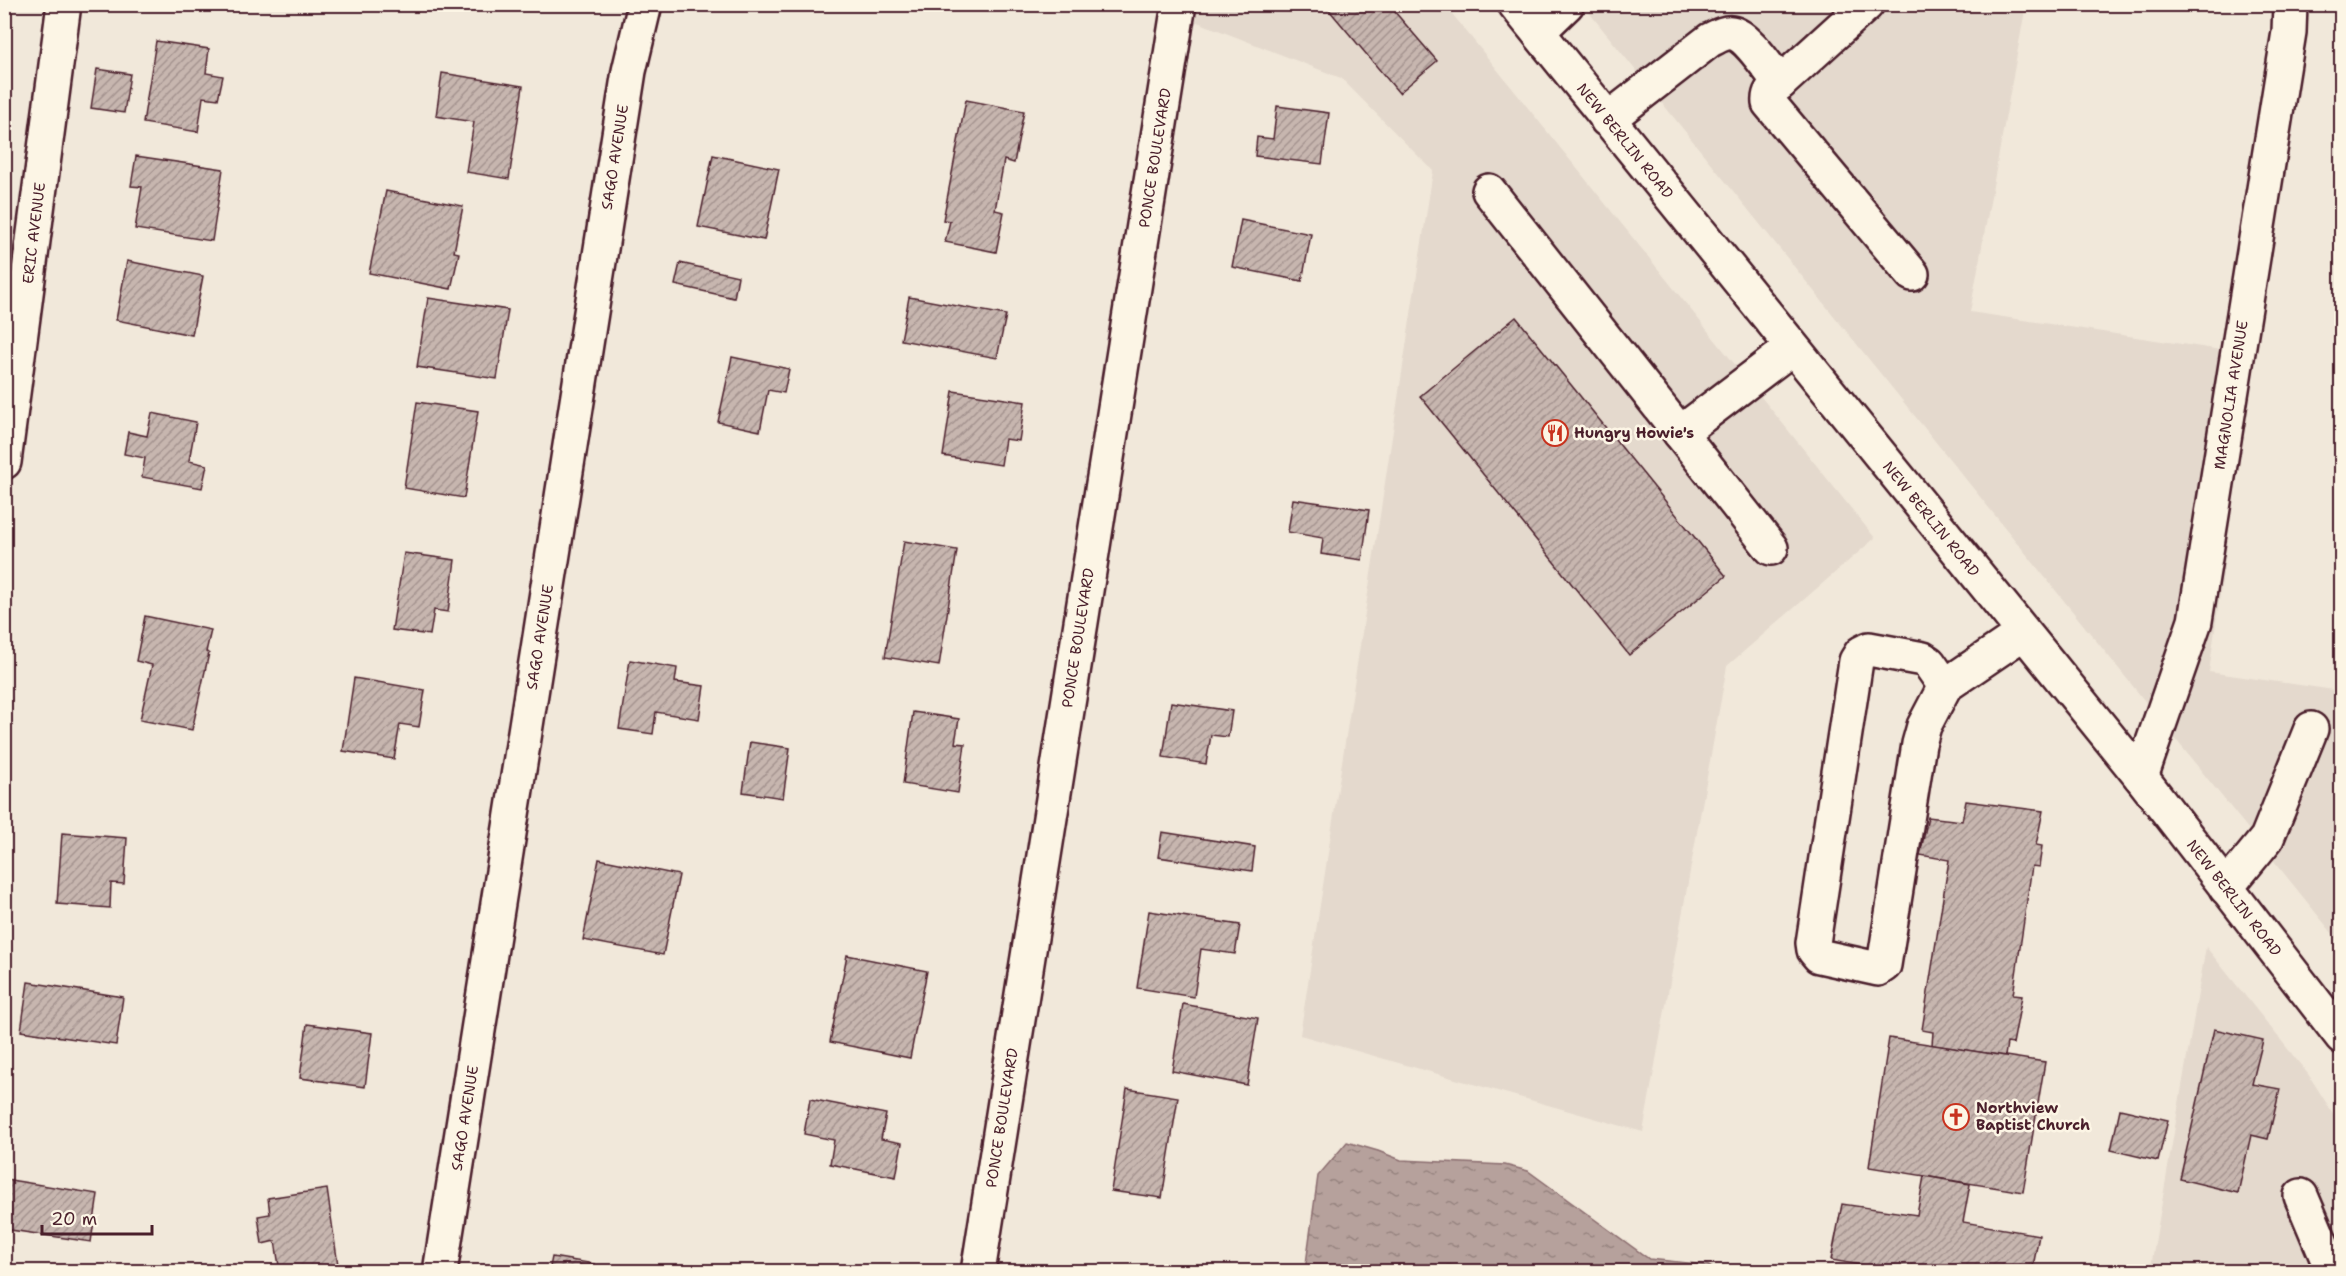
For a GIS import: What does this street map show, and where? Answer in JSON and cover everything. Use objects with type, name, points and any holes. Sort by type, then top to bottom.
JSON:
[{"type":"street","name":"ERIC AVENUE","points":[[4,462],[64,4]]},
{"type":"street","name":"SAGO AVENUE","points":[[440,1272],[629,71],[645,4]]},
{"type":"street","name":"PONCE BOULEVARD","points":[[978,1272],[1179,4]]},
{"type":"street","name":"NEW BERLIN ROAD","points":[[1515,4],[2141,777],[2342,1037]]},
{"type":"street","points":[[1538,32],[1567,4]]},
{"type":"street","points":[[1867,4],[1772,90],[1769,103],[1912,274]]},
{"type":"street","name":"MAGNOLIA AVENUE","points":[[2141,777],[2195,621],[2289,32],[2290,4]]},
{"type":"street","points":[[1607,120],[1710,40],[1725,33],[1734,33],[1744,39],[1780,83]]},
{"type":"street","points":[[1489,191],[1771,548]]},
{"type":"street","points":[[1680,433],[1792,348]]},
{"type":"street","points":[[1945,686],[1929,663],[1923,659],[1869,649],[1861,652],[1856,661],[1813,943],[1814,950],[1819,956],[1878,969],[1884,965],[1919,744],[1924,726],[1945,686],[2023,633]]},
{"type":"street","points":[[2226,888],[2267,838],[2311,729]]},
{"type":"street","points":[[2301,1196],[2328,1260],[2335,1263],[2342,1262]]},
{"type":"shaded area","points":[[1159,4],[1445,5],[1875,538],[1727,666],[1643,1132],[1300,1035],[1433,171],[1341,78],[1159,7]]},
{"type":"shaded area","points":[[1583,5],[2026,5],[1970,312],[2254,355],[2209,672],[2341,691],[2341,944]]},
{"type":"shaded area","points":[[2206,947],[2308,1074],[2341,1126],[2341,1271],[2150,1272]]},
{"type":"water","points":[[1347,1142],[1401,1160],[1505,1165],[1528,1171],[1649,1259],[1707,1265],[1717,1271],[1305,1271],[1318,1176]]},
{"type":"building","points":[[1324,4],[1388,4],[1437,61],[1399,93]]},
{"type":"building","points":[[156,41],[209,49],[206,73],[223,76],[218,99],[203,97],[198,132],[143,123]]},
{"type":"building","points":[[97,69],[130,74],[124,113],[91,108]]},
{"type":"building","points":[[442,73],[523,86],[509,179],[466,172],[474,122],[436,116]]},
{"type":"building","points":[[966,100],[1024,111],[1014,163],[1004,160],[995,210],[1004,212],[996,252],[945,242],[950,221],[943,220]]},
{"type":"building","points":[[1277,106],[1329,113],[1322,164],[1255,156],[1257,137],[1273,139]]},
{"type":"building","points":[[713,155],[779,169],[764,240],[698,227]]},
{"type":"building","points":[[136,156],[223,169],[212,241],[135,229],[142,187],[131,186]]},
{"type":"building","points":[[386,191],[463,206],[454,252],[459,253],[451,289],[369,273]]},
{"type":"building","points":[[1241,220],[1311,234],[1302,281],[1232,267]]},
{"type":"building","points":[[127,261],[203,276],[192,335],[116,320]]},
{"type":"building","points":[[680,263],[738,276],[734,298],[675,285]]},
{"type":"building","points":[[909,297],[1006,315],[997,358],[901,340]]},
{"type":"building","points":[[428,298],[508,310],[497,379],[417,367]]},
{"type":"building","points":[[1516,317],[1726,576],[1629,655],[1420,396]]},
{"type":"building","points":[[732,357],[789,369],[784,393],[768,390],[760,431],[718,422]]},
{"type":"building","points":[[953,391],[1025,402],[1019,441],[1005,439],[1001,465],[943,456]]},
{"type":"building","points":[[417,402],[478,411],[464,498],[404,488]]},
{"type":"building","points":[[152,413],[196,422],[189,461],[207,465],[202,488],[142,477],[145,458],[124,454],[128,432],[147,436]]},
{"type":"building","points":[[1293,499],[1369,510],[1362,560],[1321,554],[1323,538],[1288,532]]},
{"type":"building","points":[[904,541],[957,550],[939,666],[885,657]]},
{"type":"building","points":[[404,553],[455,560],[448,612],[434,610],[430,635],[392,630]]},
{"type":"building","points":[[145,616],[211,630],[206,652],[209,653],[192,730],[140,720],[152,665],[136,661]]},
{"type":"building","points":[[630,660],[677,668],[675,682],[704,686],[699,719],[656,712],[653,734],[619,729]]},
{"type":"building","points":[[354,678],[425,690],[419,727],[400,724],[394,759],[343,751]]},
{"type":"building","points":[[1171,702],[1232,711],[1228,737],[1211,735],[1206,764],[1163,757]]},
{"type":"building","points":[[913,712],[959,719],[955,743],[965,744],[958,793],[903,784]]},
{"type":"building","points":[[750,742],[790,748],[783,798],[743,792]]},
{"type":"building","points":[[1966,801],[2043,811],[2036,845],[2042,846],[2039,867],[2032,866],[2013,995],[2022,996],[2013,1044],[2007,1043],[2005,1056],[1932,1045],[1933,1032],[1922,1030],[1949,860],[1920,855],[1928,817],[1962,821]]},
{"type":"building","points":[[1162,832],[1255,847],[1252,871],[1158,857]]},
{"type":"building","points":[[62,833],[127,838],[124,884],[111,883],[110,908],[57,904]]},
{"type":"building","points":[[599,859],[679,875],[663,955],[583,940]]},
{"type":"building","points":[[1149,911],[1240,925],[1235,954],[1201,949],[1194,997],[1137,988]]},
{"type":"building","points":[[847,955],[927,971],[910,1058],[830,1042]]},
{"type":"building","points":[[28,982],[123,997],[116,1045],[21,1031]]},
{"type":"building","points":[[1183,1004],[1258,1018],[1247,1085],[1172,1071]]},
{"type":"building","points":[[307,1024],[372,1033],[365,1087],[300,1078]]},
{"type":"building","points":[[2214,1029],[2263,1040],[2252,1084],[2280,1089],[2268,1139],[2251,1135],[2238,1193],[2180,1179]]},
{"type":"building","points":[[1889,1038],[2045,1062],[2023,1192],[1869,1167]]},
{"type":"building","points":[[1127,1089],[1178,1097],[1162,1198],[1111,1191]]},
{"type":"building","points":[[810,1099],[886,1114],[881,1139],[902,1143],[896,1177],[830,1164],[834,1140],[804,1134]]},
{"type":"building","points":[[2120,1109],[2168,1120],[2158,1161],[2111,1150]]},
{"type":"building","points":[[1924,1176],[1970,1184],[1963,1222],[2039,1235],[2032,1272],[1900,1272],[1831,1260],[1842,1204],[1917,1215]]},
{"type":"building","points":[[4,1179],[98,1194],[91,1242],[4,1229]]},
{"type":"building","points":[[327,1189],[339,1272],[280,1272],[275,1241],[262,1244],[258,1216],[270,1214],[268,1198]]},
{"type":"building","points":[[552,1257],[595,1264],[593,1272],[549,1272]]},
{"type":"place","name":"Hungry Howie's","points":[[1555,433]]},
{"type":"place","name":"Northview Baptist Church","points":[[1956,1117]]}]
